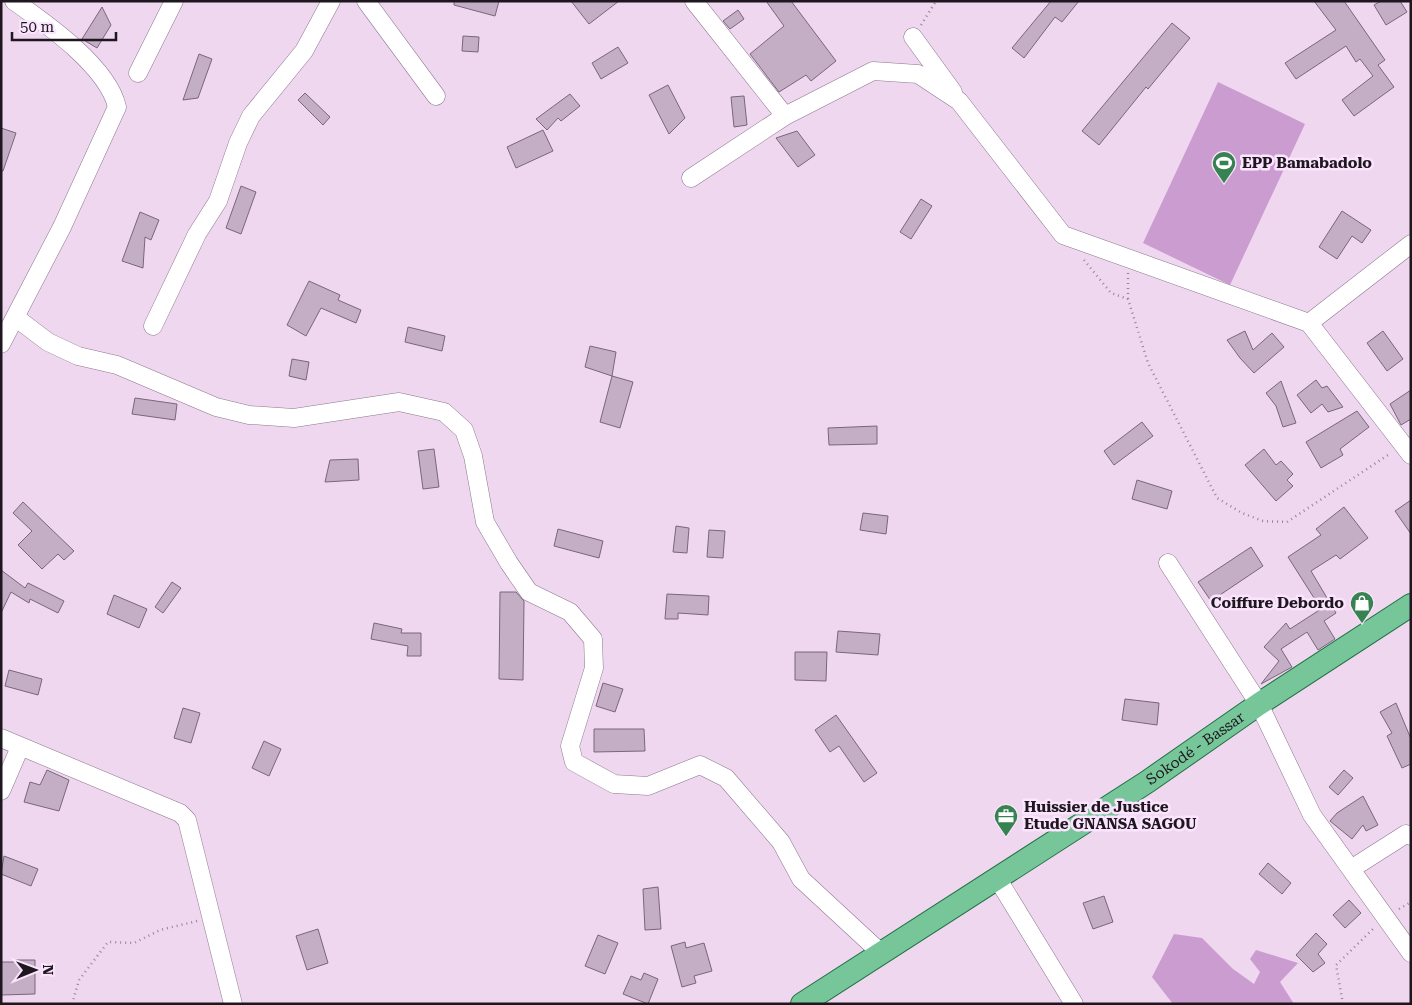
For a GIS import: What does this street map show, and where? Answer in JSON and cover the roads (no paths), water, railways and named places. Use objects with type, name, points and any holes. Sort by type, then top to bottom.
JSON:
[{"type":"main road","name":"Sokodé - Bassar","points":[[802,1004],[1147,782],[1259,704],[1411,605]]},
{"type":"street","points":[[1,11],[6,1]]},
{"type":"street","points":[[1,344],[62,227],[117,107],[110,86],[60,33],[14,1]]},
{"type":"street","points":[[138,73],[174,1]]},
{"type":"street","points":[[153,326],[197,234],[218,201],[238,143],[251,116],[304,51],[331,1]]},
{"type":"street","points":[[366,1],[436,96]]},
{"type":"street","points":[[694,1],[785,116]]},
{"type":"street","points":[[913,37],[1063,235],[1309,322],[1407,450]]},
{"type":"street","points":[[691,178],[785,116],[873,71],[918,74],[959,100]]},
{"type":"street","points":[[1309,322],[1411,244]]},
{"type":"street","points":[[15,316],[48,342],[78,356],[117,365],[216,407],[249,415],[294,418],[399,402],[444,412],[464,430],[473,456],[486,522],[508,563],[529,592],[570,612],[593,639],[594,668],[570,746],[574,762],[614,784],[648,786],[700,764],[726,778],[781,842],[802,879],[881,953]]},
{"type":"street","points":[[1168,563],[1259,704],[1312,815],[1411,953]]},
{"type":"street","points":[[1,738],[180,813],[187,820],[233,1004]]},
{"type":"street","points":[[1,791],[20,747]]},
{"type":"street","points":[[1351,869],[1406,834],[1411,836]]},
{"type":"street","points":[[997,878],[1074,1004]]},
{"type":"place","name":"EPP Bamabadolo","points":[[1224,184]]},
{"type":"place","name":"Coiffure Debordo","points":[[1362,624]]},
{"type":"place","name":"Huissier de Justice Etude GNANSA SAGOU","points":[[1006,837]]}]
